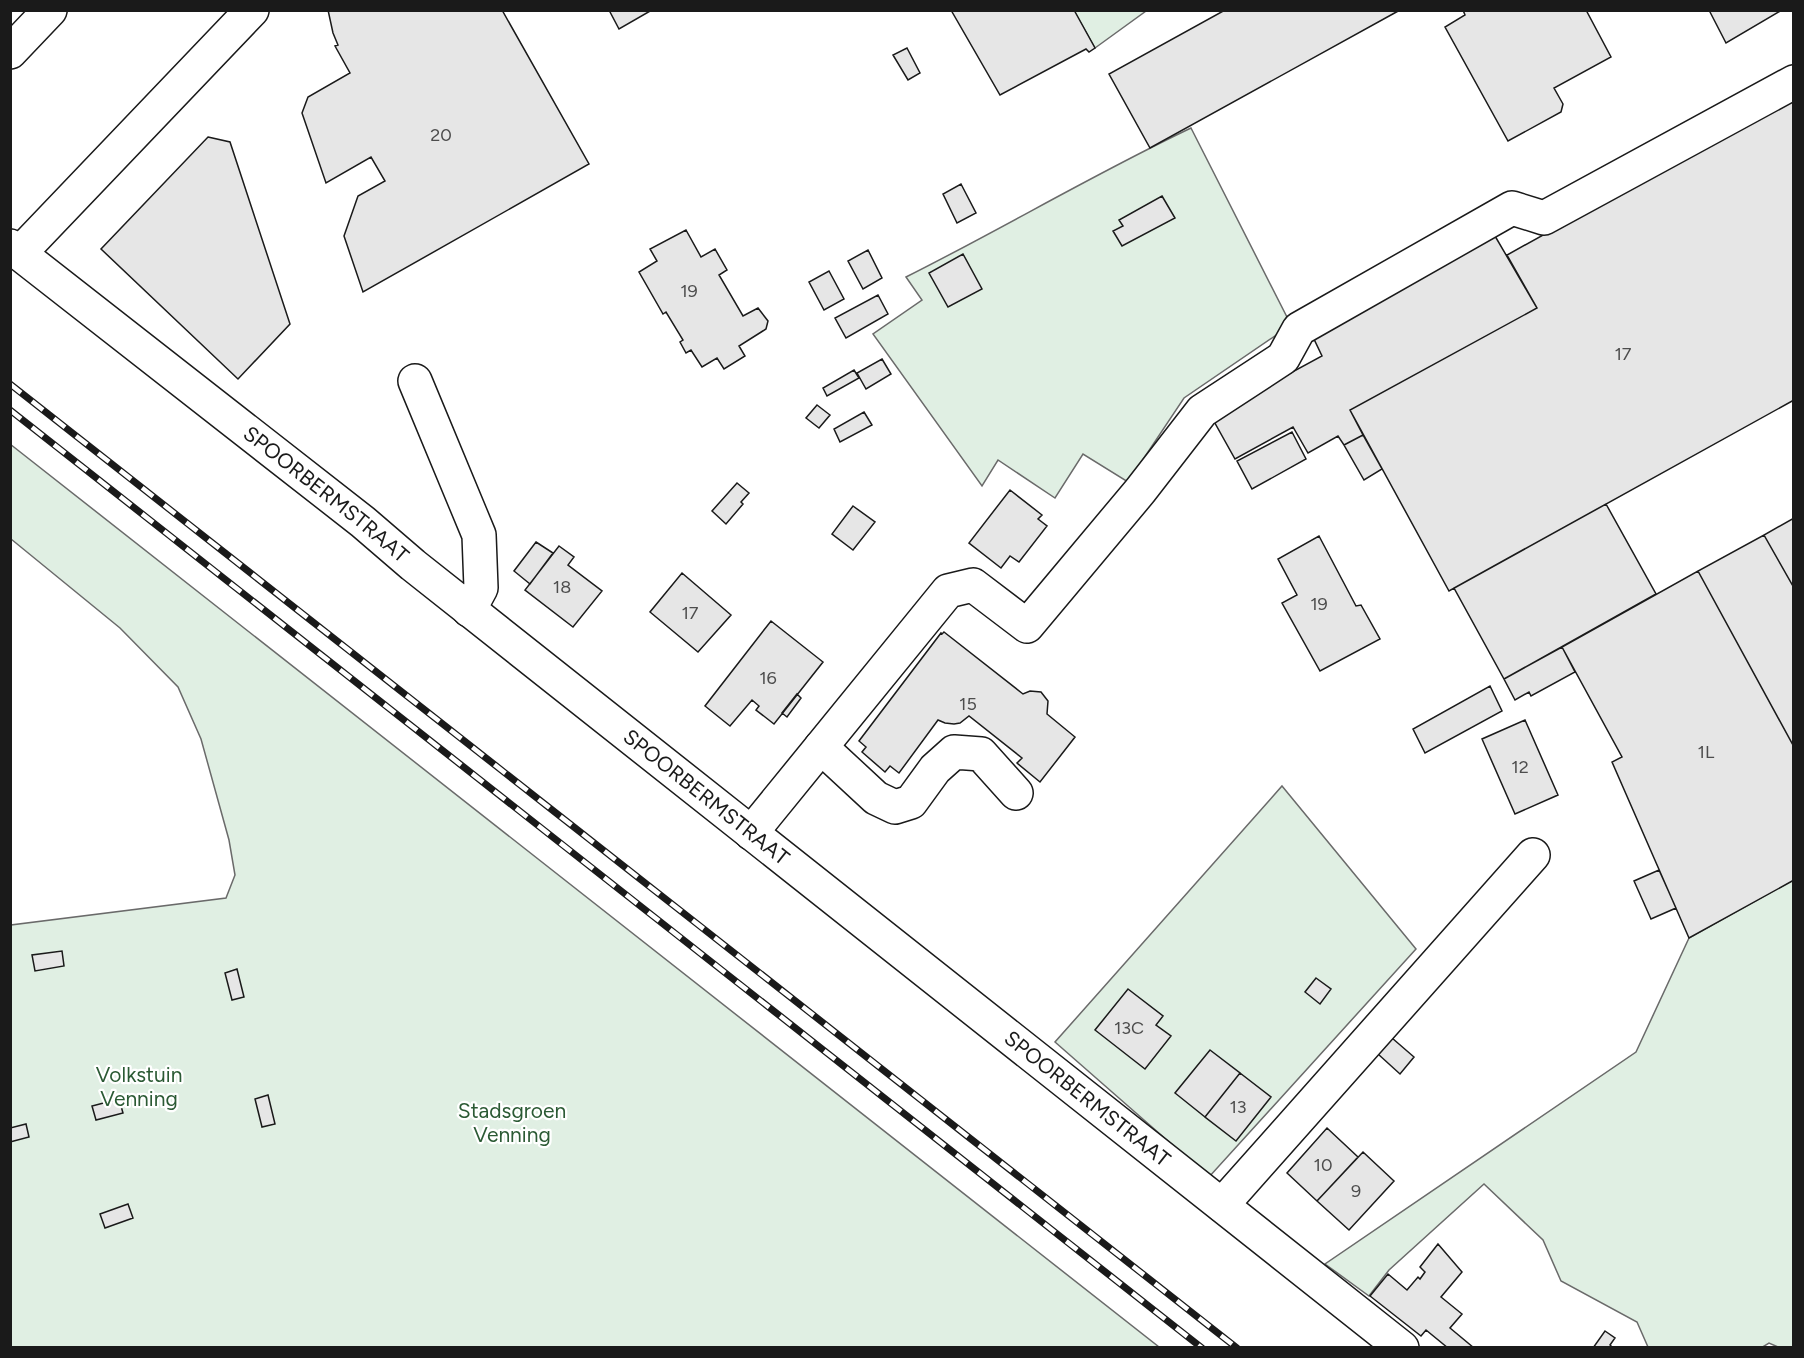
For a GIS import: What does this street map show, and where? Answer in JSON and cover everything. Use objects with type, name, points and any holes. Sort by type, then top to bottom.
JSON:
[{"type":"main road","points":[[10,52],[51,10]]},
{"type":"main road","points":[[15,250],[252,10]]},
{"type":"main road","points":[[751,833],[948,591],[973,585],[1027,626],[1140,491],[1202,411],[1283,358],[1299,329],[1512,208],[1544,218],[1794,82]]},
{"type":"main road","name":"SPOORBERMSTRAAT","points":[[15,250],[363,522],[469,610],[1402,1347]]},
{"type":"main road","points":[[415,381],[479,535],[481,588],[469,610]]},
{"type":"main road","points":[[821,747],[876,798],[895,807],[911,802],[935,769],[954,752],[981,754],[1016,793]]},
{"type":"main road","points":[[1222,1205],[1533,855]]},
{"type":"green space","points":[[1074,11],[1146,11],[1095,48]]},
{"type":"green space","points":[[1191,128],[1291,325],[1184,398],[1128,482],[1083,454],[1055,498],[998,460],[982,486],[873,334],[922,300],[906,277]]},
{"type":"green space","name":"Stadsgroen Venning","points":[[10,444],[1159,1347],[11,1347],[11,925],[226,898],[235,875],[229,840],[201,739],[178,687],[120,628],[11,539]]},
{"type":"green space","points":[[1282,786],[1416,949],[1209,1177],[1055,1042]]},
{"type":"green space","points":[[1793,880],[1793,1347],[1778,1347],[1769,1343],[1761,1348],[1648,1347],[1637,1322],[1561,1281],[1543,1240],[1484,1184],[1389,1270],[1369,1296],[1325,1264],[1636,1052],[1689,938]]},
{"type":"building","points":[[328,10],[502,10],[589,164],[363,292],[344,236],[358,196],[385,181],[371,157],[326,183],[302,113],[308,97],[350,73],[335,46],[338,45]]},
{"type":"building","points":[[609,10],[652,10],[619,29]]},
{"type":"building","points":[[951,10],[1074,10],[1095,48],[1089,52],[1086,49],[1000,95]]},
{"type":"building","points":[[1225,10],[1400,10],[1150,148],[1109,74]]},
{"type":"building","points":[[1463,10],[1586,10],[1611,57],[1554,88],[1563,104],[1561,112],[1508,141],[1445,27],[1465,15]]},
{"type":"building","points":[[1709,10],[1782,10],[1726,43]]},
{"type":"building","points":[[907,48],[920,73],[908,80],[893,55]]},
{"type":"building","points":[[1794,96],[1794,400],[1449,591],[1350,410],[1537,308],[1507,255]]},
{"type":"building","points":[[208,137],[230,142],[290,324],[238,379],[101,249]]},
{"type":"building","points":[[961,184],[976,213],[957,223],[943,194]]},
{"type":"building","points":[[1162,196],[1175,218],[1122,246],[1113,231],[1123,226],[1119,220]]},
{"type":"building","points":[[686,230],[701,257],[715,249],[727,270],[719,275],[743,316],[758,308],[768,321],[766,329],[739,346],[745,356],[724,369],[717,358],[702,367],[691,350],[686,353],[680,342],[683,340],[666,312],[663,314],[639,272],[657,261],[650,249]]},
{"type":"building","points":[[1495,236],[1537,308],[1350,410],[1363,435],[1344,445],[1338,436],[1308,453],[1293,427],[1235,459],[1211,416],[1322,356],[1313,337]]},
{"type":"building","points":[[868,250],[882,278],[863,289],[848,261]]},
{"type":"building","points":[[963,254],[982,289],[948,307],[929,273]]},
{"type":"building","points":[[829,271],[844,299],[824,310],[809,282]]},
{"type":"building","points":[[878,295],[888,314],[846,338],[835,318]]},
{"type":"building","points":[[882,359],[891,374],[866,389],[857,373]]},
{"type":"building","points":[[854,370],[859,378],[827,396],[823,388]]},
{"type":"building","points":[[817,405],[830,415],[819,428],[806,418]]},
{"type":"building","points":[[864,412],[872,425],[840,442],[834,429]]},
{"type":"building","points":[[1292,432],[1306,459],[1252,489],[1237,461]]},
{"type":"building","points":[[1363,435],[1382,469],[1364,480],[1344,445]]},
{"type":"building","points":[[737,483],[749,493],[726,524],[712,511]]},
{"type":"building","points":[[1010,490],[1042,515],[1038,519],[1047,526],[1019,562],[1010,556],[1001,568],[969,543]]},
{"type":"building","points":[[1606,504],[1656,594],[1504,679],[1454,588]]},
{"type":"building","points":[[853,506],[875,522],[853,550],[832,534]]},
{"type":"building","points":[[1794,518],[1794,588],[1764,535]]},
{"type":"building","points":[[1764,535],[1794,588],[1794,747],[1698,571]]},
{"type":"building","points":[[1319,536],[1356,606],[1361,605],[1380,639],[1320,671],[1282,603],[1297,595],[1278,559]]},
{"type":"building","points":[[536,542],[553,553],[530,584],[514,571]]},
{"type":"building","points":[[559,546],[574,557],[568,565],[602,591],[573,627],[525,590]]},
{"type":"building","points":[[1698,571],[1794,747],[1794,880],[1689,938],[1612,762],[1622,757],[1562,647]]},
{"type":"building","points":[[682,573],[731,615],[698,652],[650,612]]},
{"type":"building","points":[[771,621],[823,662],[774,724],[756,710],[759,706],[752,700],[730,726],[705,706]]},
{"type":"building","points":[[944,632],[1023,694],[1030,691],[1041,692],[1048,701],[1047,714],[1075,737],[1040,782],[1017,763],[1022,758],[969,716],[960,723],[954,724],[938,720],[899,773],[890,766],[885,772],[862,752],[866,747],[859,741]]},
{"type":"building","points":[[1562,647],[1575,672],[1531,696],[1529,692],[1515,700],[1504,679]]},
{"type":"building","points":[[1490,686],[1502,711],[1425,753],[1413,729]]},
{"type":"building","points":[[797,694],[801,698],[787,717],[782,713]]},
{"type":"building","points":[[1525,720],[1558,795],[1515,814],[1482,739]]},
{"type":"building","points":[[1659,870],[1676,908],[1651,919],[1634,881]]},
{"type":"building","points":[[62,951],[64,966],[35,971],[32,955]]},
{"type":"building","points":[[237,969],[244,997],[232,1000],[225,973]]},
{"type":"building","points":[[1316,978],[1331,989],[1320,1004],[1305,992]]},
{"type":"building","points":[[1128,989],[1163,1016],[1156,1025],[1171,1036],[1145,1069],[1095,1030]]},
{"type":"building","points":[[1392,1038],[1414,1057],[1400,1074],[1378,1054]]},
{"type":"building","points":[[1210,1050],[1240,1073],[1205,1117],[1175,1093]]},
{"type":"building","points":[[1240,1073],[1271,1097],[1236,1141],[1205,1117]]},
{"type":"building","points":[[268,1095],[275,1124],[262,1127],[255,1099]]},
{"type":"building","points":[[119,1099],[123,1113],[96,1120],[92,1106]]},
{"type":"building","points":[[26,1124],[29,1137],[10,1142],[10,1128]]},
{"type":"building","points":[[1327,1128],[1358,1157],[1317,1201],[1287,1173]]},
{"type":"building","points":[[1363,1152],[1394,1181],[1349,1230],[1317,1201]]},
{"type":"building","points":[[128,1204],[133,1218],[105,1228],[100,1214]]},
{"type":"building","points":[[1438,1244],[1462,1272],[1441,1297],[1462,1314],[1450,1328],[1474,1348],[1448,1348],[1426,1330],[1421,1336],[1370,1296],[1388,1274],[1407,1290],[1425,1272],[1420,1267]]},
{"type":"building","points":[[1605,1331],[1615,1338],[1610,1345],[1613,1348],[1593,1348]]},
{"type":"railway","points":[[10,384],[1237,1348]]},
{"type":"railway","points":[[10,410],[1202,1348]]},
{"type":"park label","name":"Volkstuin Venning","points":[[139,1087]]}]
